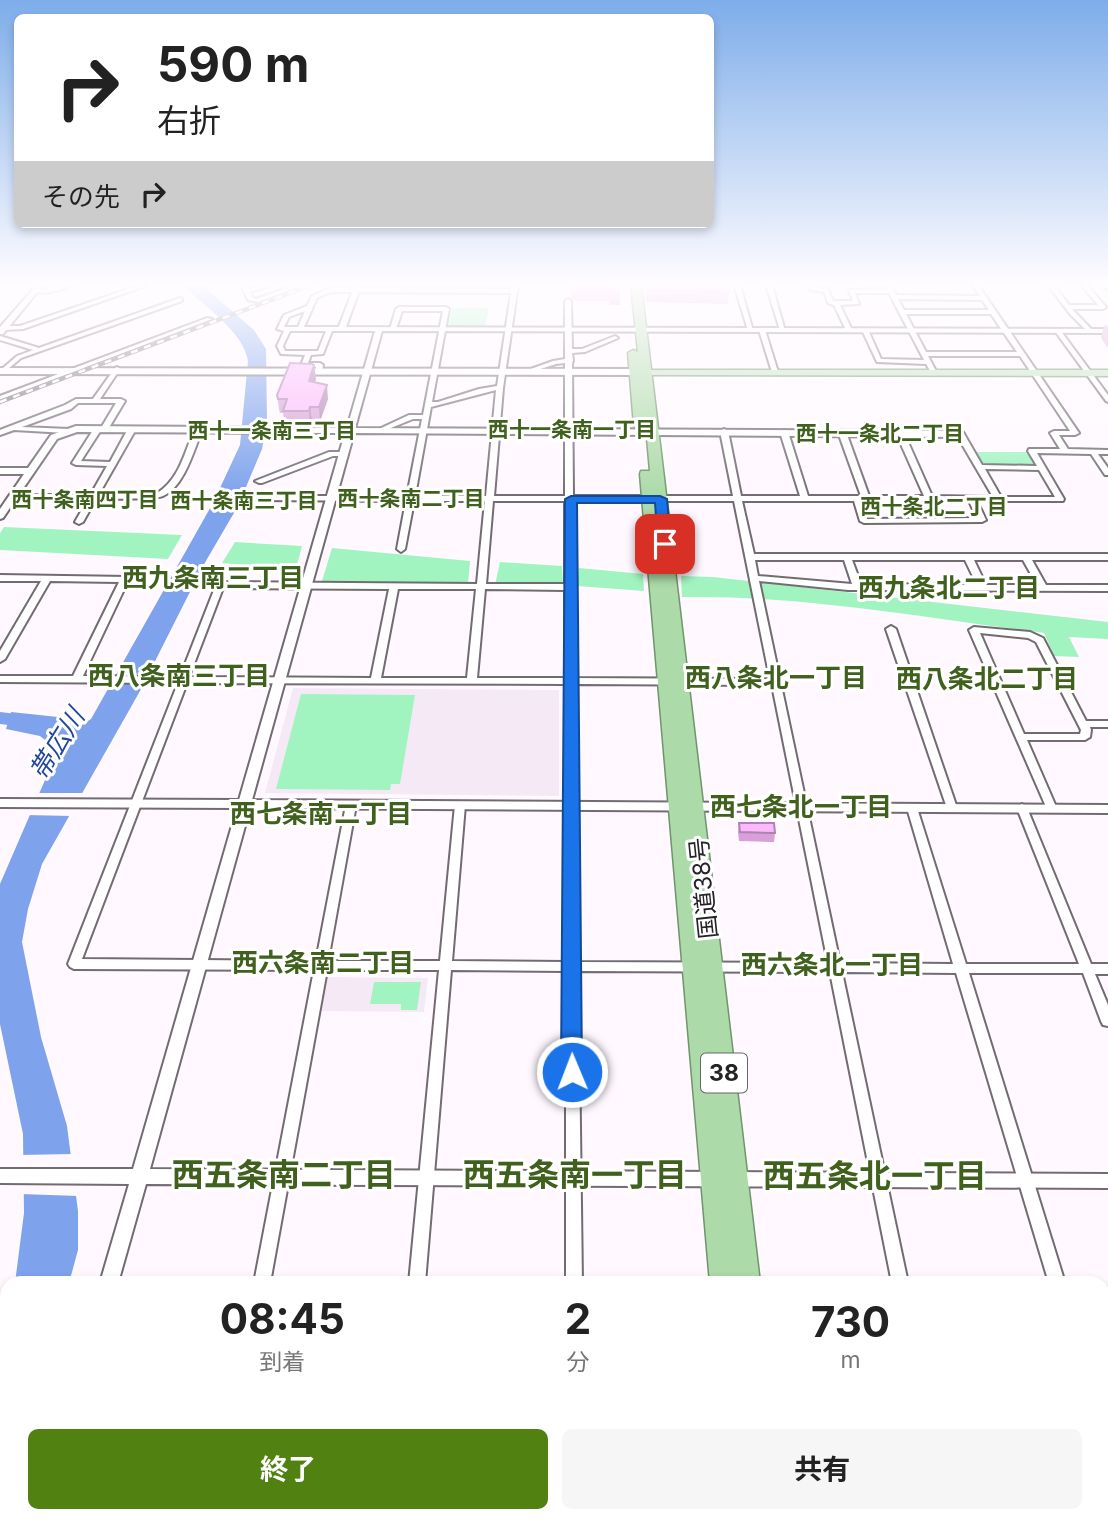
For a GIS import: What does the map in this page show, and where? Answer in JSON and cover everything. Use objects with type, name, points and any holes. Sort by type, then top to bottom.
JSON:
[{"type":"highway","name":"国道38号","points":[[637,356],[687,807],[723,1178],[723,1276]]},
{"type":"highway","name":"国道38号","points":[[723,1178],[745,1276]]},
{"type":"main road","points":[[2,369],[503,372],[569,368]]},
{"type":"main road","points":[[503,372],[569,368],[638,372],[1108,373]]},
{"type":"main road","points":[[272,371],[367,371]]},
{"type":"street","points":[[2,369],[24,356]]},
{"type":"street","points":[[0,398],[109,356]]},
{"type":"street","points":[[308,356],[304,365],[320,365],[319,370]]},
{"type":"street","points":[[110,1276],[371,356]]},
{"type":"street","points":[[401,549],[437,356]]},
{"type":"street","points":[[472,681],[505,356]]},
{"type":"street","points":[[569,356],[570,966],[574,1276]]},
{"type":"street","points":[[770,356],[775,372]]},
{"type":"street","points":[[877,356],[879,361],[973,356]]},
{"type":"street","points":[[1022,356],[1075,433],[1054,433],[1065,451]]},
{"type":"street","points":[[1076,356],[1108,400]]},
{"type":"street","points":[[927,358],[934,373]]},
{"type":"street","points":[[95,401],[115,370]]},
{"type":"street","points":[[428,404],[442,404],[483,389],[500,388]]},
{"type":"street","points":[[0,433],[68,407],[76,401],[121,401],[76,463],[113,464]]},
{"type":"street","points":[[381,430],[412,417],[426,417]]},
{"type":"street","points":[[11,429],[960,433],[998,498]]},
{"type":"street","points":[[79,522],[132,429]]},
{"type":"street","points":[[12,498],[148,497],[168,492],[198,430]]},
{"type":"street","points":[[0,516],[54,437],[66,431]]},
{"type":"street","points":[[724,431],[898,1276]]},
{"type":"street","points":[[784,432],[804,497]]},
{"type":"street","points":[[842,432],[861,498],[864,521],[982,520],[971,498]]},
{"type":"street","points":[[900,433],[929,498]]},
{"type":"street","points":[[251,498],[1060,499],[1032,451],[1108,452]]},
{"type":"street","points":[[1093,452],[1108,473]]},
{"type":"street","points":[[258,481],[332,454],[344,454]]},
{"type":"street","points":[[981,467],[1041,468]]},
{"type":"street","points":[[0,471],[31,471]]},
{"type":"street","points":[[750,557],[1108,557]]},
{"type":"street","points":[[846,557],[857,587]]},
{"type":"street","points":[[968,557],[983,588]]},
{"type":"street","points":[[1026,557],[1043,588]]},
{"type":"street","points":[[0,578],[125,579],[78,679]]},
{"type":"street","points":[[754,578],[857,587],[1108,588]]},
{"type":"street","points":[[0,659],[47,579]]},
{"type":"street","points":[[570,587],[220,585],[74,964],[200,962],[1108,969]]},
{"type":"street","points":[[375,681],[394,585]]},
{"type":"street","points":[[891,629],[952,808]]},
{"type":"street","points":[[1020,737],[1085,737],[1083,724],[1040,640],[1030,635],[974,630],[1020,737],[1052,809]]},
{"type":"street","points":[[0,679],[776,682]]},
{"type":"street","points":[[1083,724],[1108,724]]},
{"type":"street","points":[[0,803],[1108,809]]},
{"type":"street","points":[[263,1276],[351,805]]},
{"type":"street","points":[[418,1276],[460,805]]},
{"type":"street","points":[[912,808],[1054,1276]]},
{"type":"street","points":[[1022,808],[1108,1021]]},
{"type":"street","points":[[6,1176],[1108,1181]]},
{"type":"shaded area","points":[[293,688],[559,690],[559,796],[265,793]]},
{"type":"shaded area","points":[[327,977],[428,978],[424,1012],[321,1011]]},
{"type":"green space","points":[[976,452],[1028,452],[1036,466],[992,466],[983,463]]},
{"type":"green space","points":[[4,527],[182,535],[168,559],[0,550],[0,533]]},
{"type":"green space","points":[[235,542],[302,546],[296,569],[222,563]]},
{"type":"green space","points":[[332,548],[470,561],[468,584],[322,581]]},
{"type":"green space","points":[[500,562],[562,566],[563,585],[495,585]]},
{"type":"green space","points":[[579,568],[643,574],[644,591],[577,586]]},
{"type":"green space","points":[[681,576],[713,577],[1108,622],[1108,639],[1069,637],[1079,657],[1054,656],[1044,633],[818,604],[727,597],[682,597]]},
{"type":"green space","points":[[301,694],[415,695],[400,784],[391,784],[390,790],[276,789]]},
{"type":"green space","points":[[374,982],[421,982],[417,1010],[401,1010],[401,1004],[370,1004]]},
{"type":"water","name":"帯広川","points":[[247,356],[266,356],[267,421],[262,449],[238,506],[203,566],[140,691],[42,864],[28,909],[22,942],[41,1037],[67,1126],[78,1211],[78,1250],[71,1276],[16,1276],[24,1213],[23,1134],[0,1024],[0,884],[58,750],[40,736],[6,729],[11,712],[58,717],[82,725],[91,719],[213,503],[240,445]]},
{"type":"pier","points":[[37,793],[86,793],[73,816],[25,815]]},
{"type":"pier","points":[[74,1154],[79,1196],[20,1194],[20,1155]]},
{"type":"building","points":[[290,363],[314,365],[309,381],[327,385],[319,407],[310,407],[309,411],[283,411],[287,399],[278,399],[277,395]]},
{"type":"building","points":[[739,823],[774,823],[775,833],[740,832]]},
{"type":"waterway","points":[[0,718],[34,722]]},
{"type":"railway","points":[[0,402],[122,356]]},
{"type":"district","name":"西十一条南一丁目","points":[[572,430]]},
{"type":"district","name":"西十一条南三丁目","points":[[272,431]]},
{"type":"district","name":"西十一条北二丁目","points":[[880,434]]},
{"type":"district","name":"西十条南二丁目","points":[[411,499]]},
{"type":"district","name":"西十条南四丁目","points":[[85,500]]},
{"type":"district","name":"西十条南三丁目","points":[[244,501]]},
{"type":"district","name":"西十条北二丁目","points":[[934,507]]},
{"type":"district","name":"西九条南三丁目","points":[[213,578]]},
{"type":"district","name":"西九条北二丁目","points":[[949,588]]},
{"type":"district","name":"西八条南三丁目","points":[[179,676]]},
{"type":"district","name":"西八条北一丁目","points":[[776,678]]},
{"type":"district","name":"西八条北二丁目","points":[[987,679]]},
{"type":"district","name":"西七条北一丁目","points":[[801,807]]},
{"type":"district","name":"西七条南二丁目","points":[[321,814]]},
{"type":"district","name":"西六条南二丁目","points":[[323,963]]},
{"type":"district","name":"西六条北一丁目","points":[[832,965]]},
{"type":"district","name":"西五条南二丁目","points":[[284,1175]]},
{"type":"district","name":"西五条南一丁目","points":[[575,1175]]},
{"type":"district","name":"西五条北一丁目","points":[[875,1176]]},
{"type":"route","points":[[572,1072],[571,499],[660,499],[665,544]]}]
